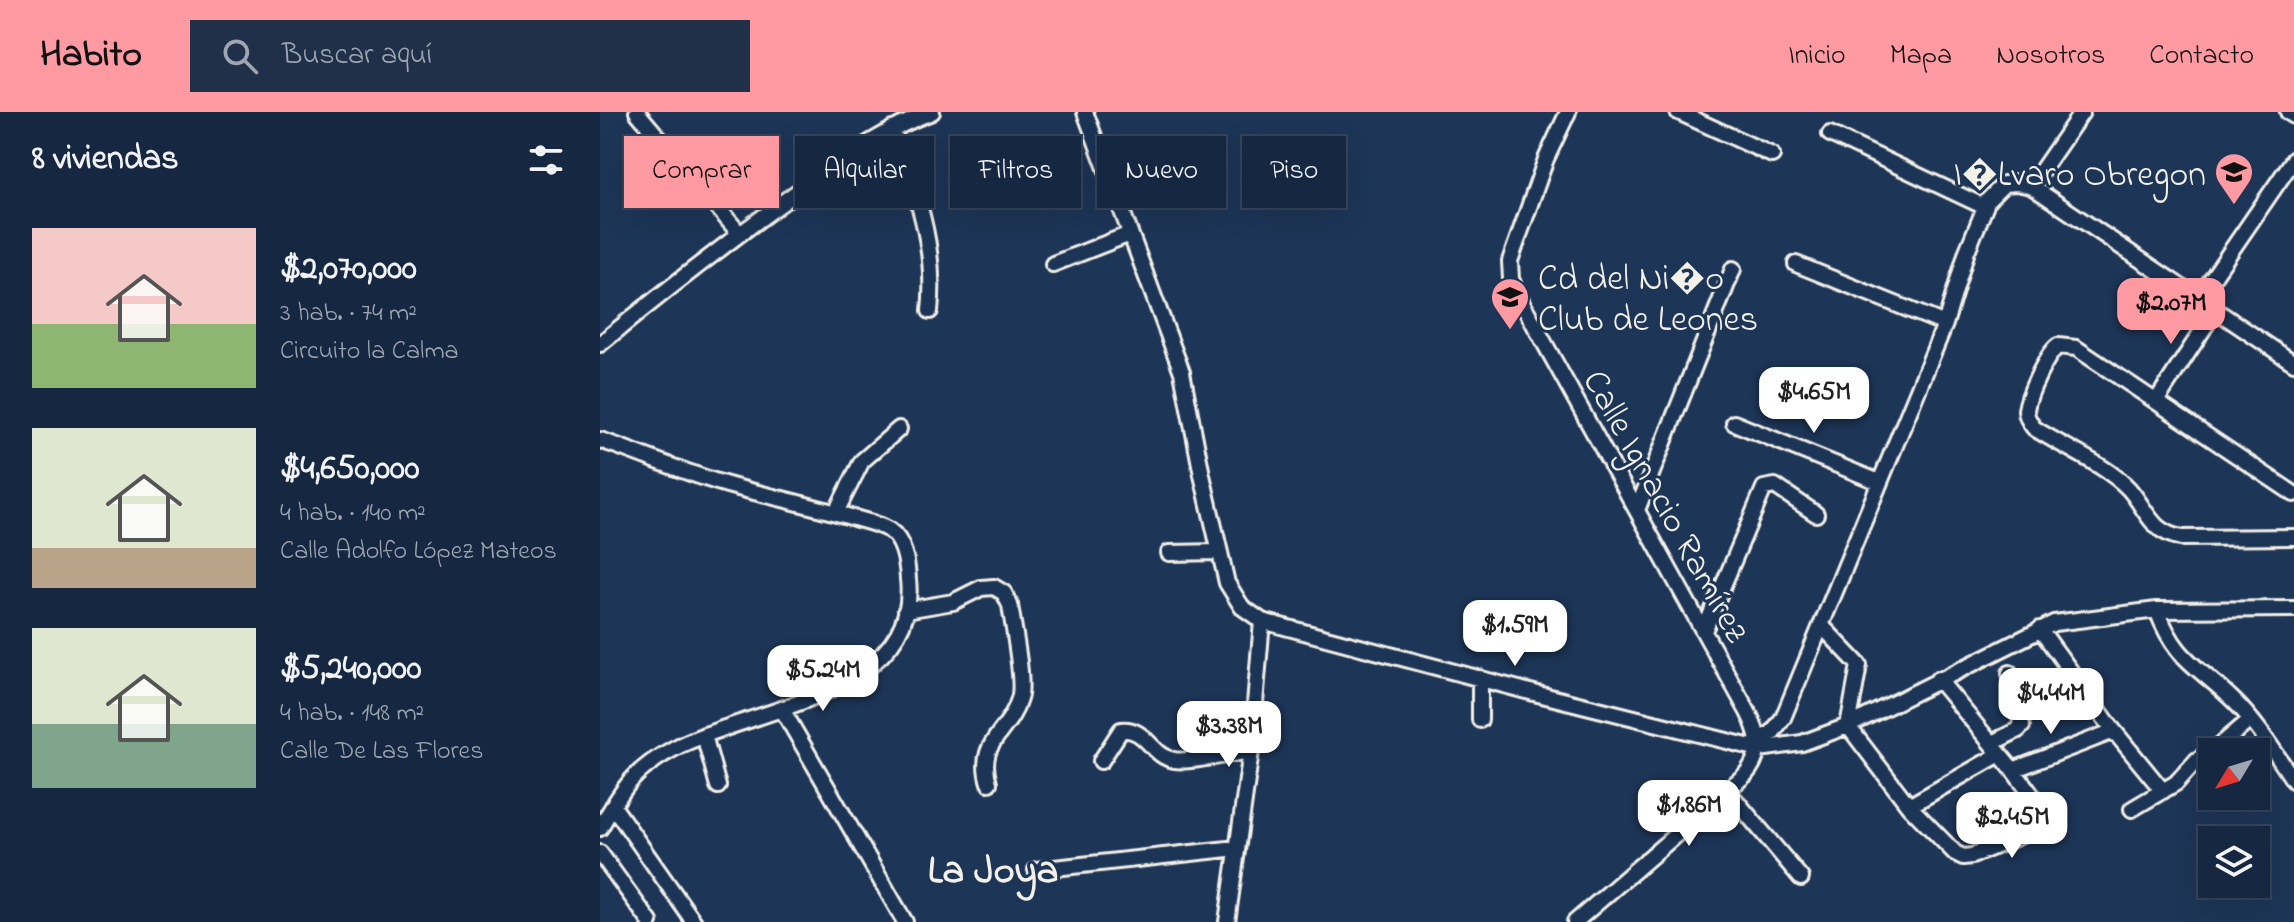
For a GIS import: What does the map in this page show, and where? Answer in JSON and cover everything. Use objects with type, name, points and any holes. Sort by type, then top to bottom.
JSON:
[{"type":"street","points":[[637,112],[739,233]]},
{"type":"street","points":[[600,344],[739,233],[838,163],[892,129],[932,112]]},
{"type":"street","points":[[1085,112],[1182,372],[1227,583],[1242,607],[1262,621],[1480,678],[1759,744],[1802,743],[1848,726],[2040,629],[2067,619],[2157,610],[2294,609]]},
{"type":"street","name":"Calle Ignacio Ramírez","points":[[1568,112],[1546,159],[1510,261],[1511,279],[1755,726],[1759,744]]},
{"type":"street","points":[[1678,112],[1772,155]]},
{"type":"street","points":[[2031,186],[2082,112]]},
{"type":"street","points":[[2288,112],[2294,116]]},
{"type":"street","points":[[892,129],[925,219],[933,287],[930,311]]},
{"type":"street","points":[[1830,134],[1985,207]]},
{"type":"street","points":[[2198,299],[2294,159]]},
{"type":"street","points":[[1575,922],[1751,768],[1759,744],[1779,727],[1945,324],[1967,251],[1985,207],[2004,184],[2031,186],[2294,363]]},
{"type":"street","points":[[1053,264],[1130,234]]},
{"type":"street","points":[[1796,264],[1945,324]]},
{"type":"street","points":[[1637,510],[1733,269]]},
{"type":"street","points":[[2157,400],[2215,311]]},
{"type":"street","points":[[2294,494],[2076,348],[2058,346],[2047,358],[2026,409],[2034,428],[2125,486],[2157,529],[2182,538],[2294,537]]},
{"type":"street","points":[[1734,423],[1879,482]]},
{"type":"street","points":[[836,512],[862,461],[899,429]]},
{"type":"street","points":[[600,440],[726,485],[836,512],[890,531],[903,547],[910,591],[894,638],[882,656],[855,678],[782,709],[672,749],[629,781],[600,828]]},
{"type":"street","points":[[1704,631],[1764,488],[1775,486],[1816,514]]},
{"type":"street","points":[[1169,553],[1220,552]]},
{"type":"street","points":[[906,610],[953,602],[981,588],[994,587],[1004,593],[1010,605],[1020,699],[986,753],[984,767],[989,783]]},
{"type":"street","points":[[2157,610],[2166,636],[2179,653],[2232,699],[2294,781]]},
{"type":"street","points":[[1227,922],[1251,751],[1262,621]]},
{"type":"street","points":[[1821,625],[1859,665],[1848,726],[1909,806],[1955,853],[1972,856],[2038,828],[2046,814],[1938,679]]},
{"type":"street","points":[[2040,629],[2114,731],[2163,791]]},
{"type":"street","points":[[1909,806],[1996,748],[2022,726],[2010,673]]},
{"type":"street","points":[[1480,678],[1480,720]]},
{"type":"street","points":[[782,709],[905,922]]},
{"type":"street","points":[[2132,809],[2182,778],[2197,760],[2217,748],[2250,720]]},
{"type":"street","points":[[1101,761],[1121,730],[1132,729],[1143,735],[1160,754],[1175,761],[1251,751]]},
{"type":"street","points":[[2013,770],[2114,731]]},
{"type":"street","points":[[704,735],[718,786]]},
{"type":"street","points":[[1727,790],[1801,878]]},
{"type":"street","points":[[613,806],[694,922]]},
{"type":"street","points":[[1036,870],[1237,848]]},
{"type":"street","points":[[600,853],[650,922]]},
{"type":"place","name":"I�Lvaro Obregon","points":[[2234,206]]},
{"type":"place","name":"Cd del Ni�o Club de Leones","points":[[1510,331]]},
{"type":"district","name":"La Joya","points":[[993,868]]}]
